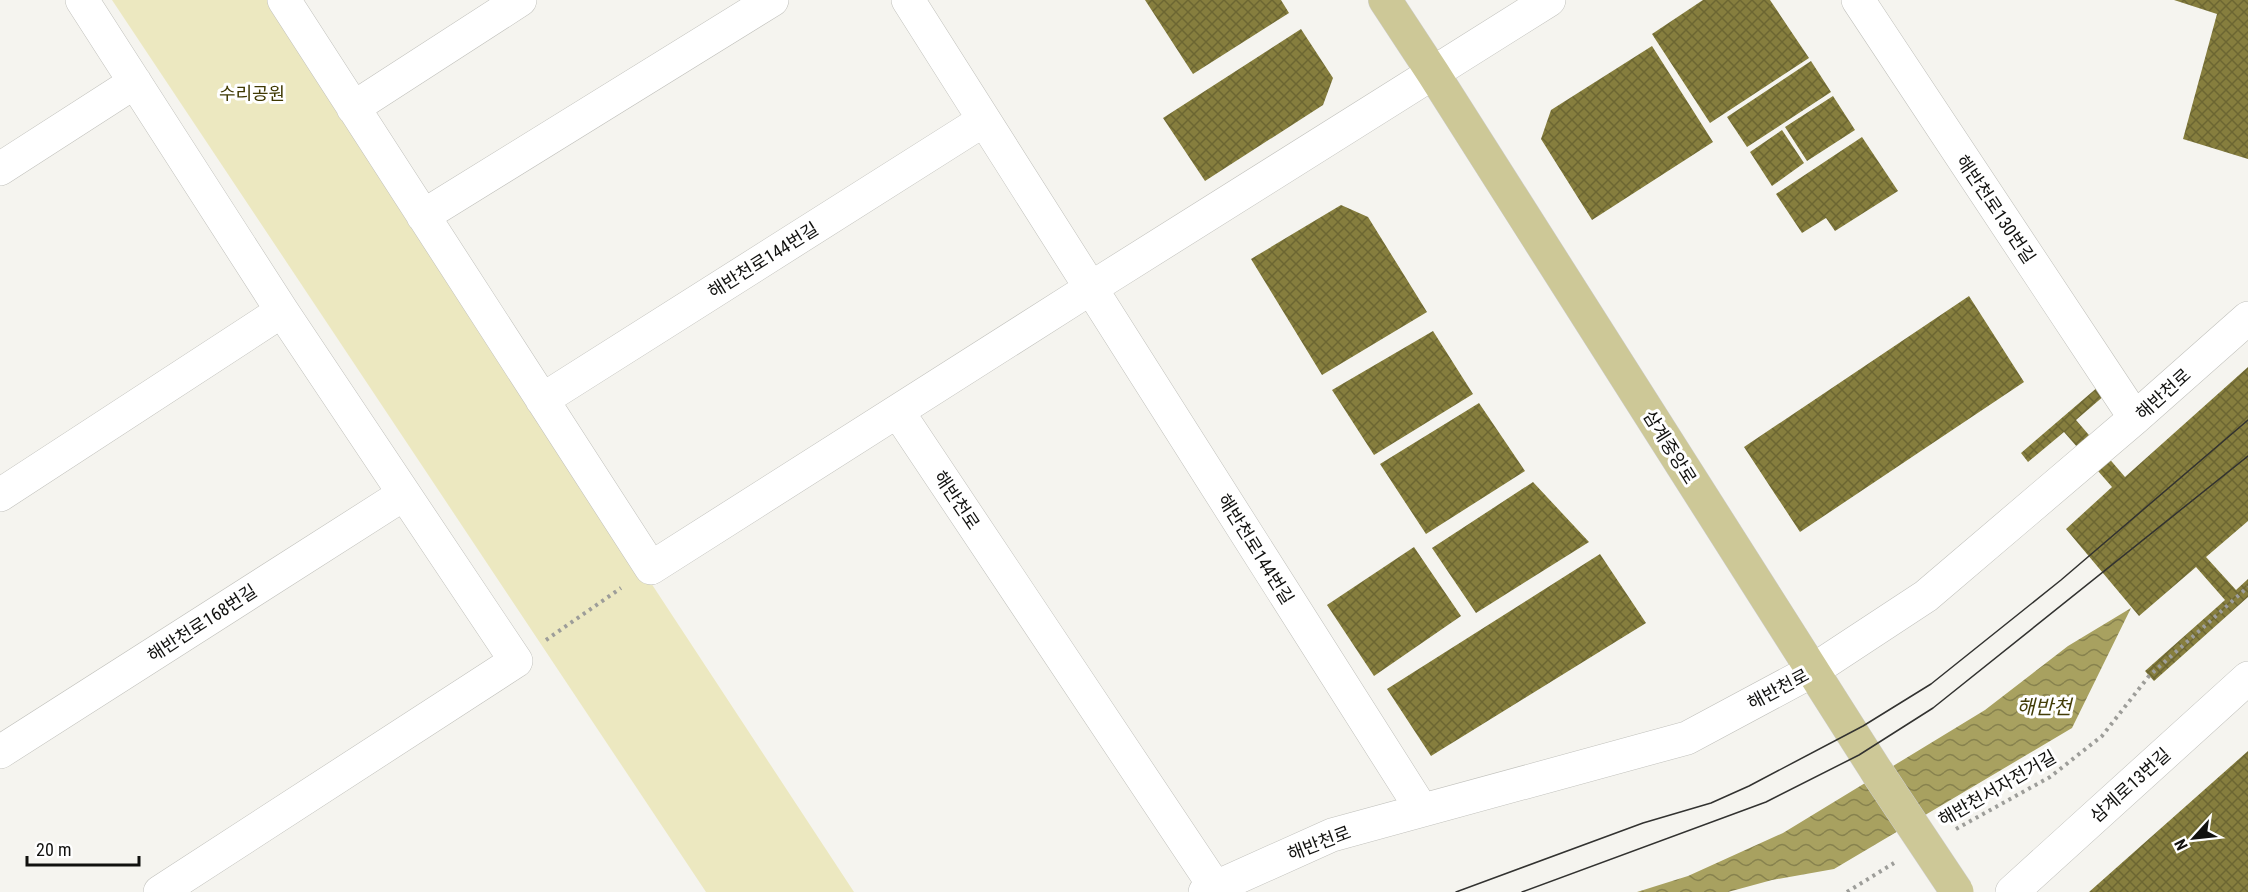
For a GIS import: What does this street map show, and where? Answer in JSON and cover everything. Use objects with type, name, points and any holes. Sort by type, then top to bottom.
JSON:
[{"type":"main road","name":"삼계중앙로","points":[[1384,0],[1433,73],[1812,671],[1957,892]]},
{"type":"street","points":[[82,0],[282,311],[516,661],[160,892]]},
{"type":"street","points":[[284,0],[651,568],[1549,0]]},
{"type":"street","points":[[353,108],[520,0]]},
{"type":"street","points":[[423,216],[772,0]]},
{"type":"street","name":"해반천로144번길","points":[[908,0],[1422,810]]},
{"type":"street","name":"해반천로130번길","points":[[1858,0],[2135,418]]},
{"type":"street","points":[[0,169],[135,82]]},
{"type":"street","name":"해반천로144번길","points":[[542,400],[984,120]]},
{"type":"street","points":[[0,495],[282,311]]},
{"type":"street","name":"해반천로","points":[[898,412],[1210,890],[1332,835],[1687,738],[1812,671],[1926,596],[2135,418],[2248,318]]},
{"type":"street","name":"해반천로168번길","points":[[0,752],[404,494]]},
{"type":"street","name":"삼계로13번길","points":[[2012,892],[2248,678]]},
{"type":"path","points":[[516,661],[651,568]]},
{"type":"path","name":"해반천서자전거길","points":[[1949,832],[2049,777],[2102,736],[2149,676],[2248,587]]},
{"type":"path","points":[[1847,892],[1899,860]]},
{"type":"green space","name":"수리공원","points":[[112,0],[268,0],[854,892],[706,892]]},
{"type":"water","name":"해반천","points":[[2131,608],[2072,728],[1834,869],[1772,880],[1728,892],[1637,892],[1688,876],[1783,833],[1985,710],[2068,646]]},
{"type":"building","points":[[1145,0],[1281,0],[1289,13],[1193,74]]},
{"type":"building","points":[[1703,0],[1770,0],[1809,58],[1710,123],[1652,34]]},
{"type":"building","points":[[2174,0],[2248,0],[2248,159],[2183,139],[2217,14]]},
{"type":"building","points":[[1301,29],[1333,78],[1323,105],[1205,181],[1163,118]]},
{"type":"building","points":[[1652,46],[1713,142],[1592,220],[1541,139],[1551,110]]},
{"type":"building","points":[[1811,61],[1831,92],[1747,147],[1727,117]]},
{"type":"building","points":[[1833,96],[1855,130],[1807,161],[1785,127]]},
{"type":"building","points":[[1782,130],[1804,163],[1772,186],[1750,152]]},
{"type":"building","points":[[1862,137],[1898,191],[1835,231],[1826,218],[1802,233],[1776,194]]},
{"type":"building","points":[[1341,205],[1368,217],[1427,312],[1322,375],[1251,259]]},
{"type":"building","points":[[1969,296],[2024,382],[1800,532],[1744,447]]},
{"type":"building","points":[[1433,331],[1473,394],[1374,455],[1332,390]]},
{"type":"building","points":[[2248,367],[2248,521],[2206,557],[2236,590],[2248,579],[2248,597],[2154,681],[2145,671],[2225,600],[2196,567],[2139,616],[2066,529],[2112,487],[2064,432],[2028,462],[2021,453],[2113,374],[2120,382],[2076,420],[2125,477]]},
{"type":"building","points":[[1479,403],[1525,471],[1426,534],[1380,464]]},
{"type":"building","points":[[1533,482],[1589,542],[1476,613],[1432,548]]},
{"type":"building","points":[[1414,547],[1461,616],[1374,676],[1327,605]]},
{"type":"building","points":[[1600,554],[1646,623],[1431,756],[1387,689]]},
{"type":"building","points":[[2248,751],[2248,892],[2089,892]]},
{"type":"tram line","points":[[1456,892],[1643,823],[1711,803],[1749,786],[1863,726],[1931,684],[2061,580],[2248,420]]},
{"type":"tram line","points":[[1522,892],[1766,802],[1859,755],[1933,708],[2248,456]]}]
